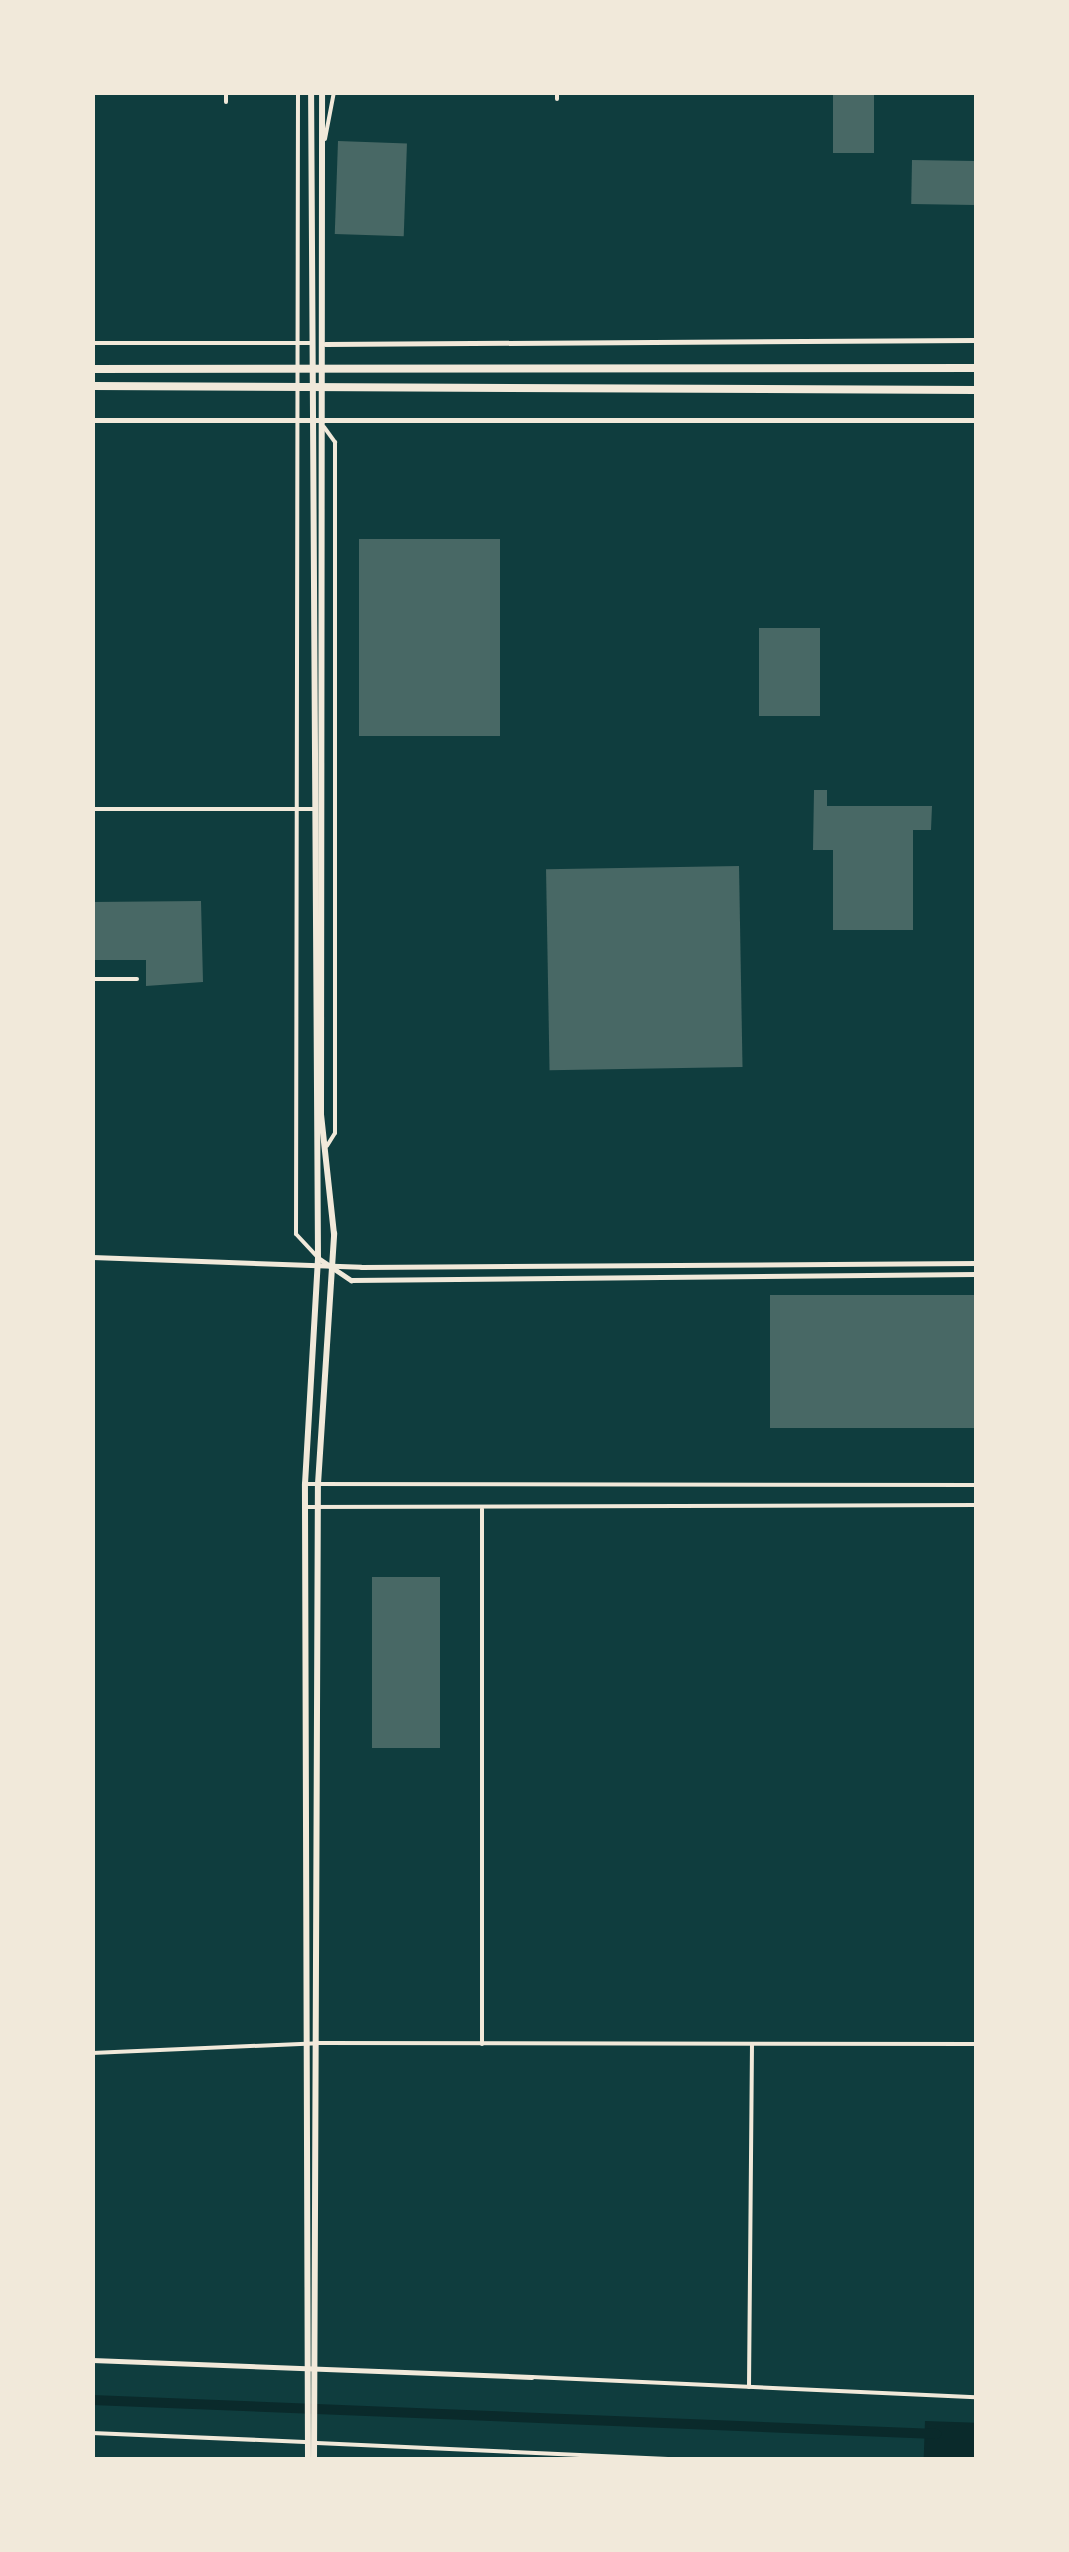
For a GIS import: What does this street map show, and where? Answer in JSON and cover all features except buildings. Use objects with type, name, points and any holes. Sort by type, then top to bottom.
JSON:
[{"type":"highway","points":[[92,369],[976,368]]},
{"type":"highway","points":[[92,386],[976,390]]},
{"type":"main road","points":[[311,92],[310,809],[318,1258],[305,1484],[306,2438],[311,2460]]},
{"type":"main road","points":[[311,2460],[317,2443],[318,2379],[318,1484],[331,1259],[323,809],[322,92]]},
{"type":"street","points":[[226,92],[226,102]]},
{"type":"street","points":[[298,92],[296,1234],[330,1272],[409,1281],[976,1274]]},
{"type":"street","points":[[325,139],[334,92]]},
{"type":"street","points":[[92,343],[976,340]]},
{"type":"street","points":[[92,420],[976,420]]},
{"type":"street","points":[[323,423],[336,442],[334,1133],[327,1146]]},
{"type":"street","points":[[92,809],[323,809]]},
{"type":"street","points":[[92,980],[137,979]]},
{"type":"street","points":[[92,1256],[318,1258],[361,1266],[976,1263]]},
{"type":"street","points":[[305,1484],[976,1485]]},
{"type":"street","points":[[305,1507],[976,1505]]},
{"type":"street","points":[[482,1507],[482,2044]]},
{"type":"street","points":[[92,2053],[318,2043],[976,2044]]},
{"type":"street","points":[[750,2386],[752,2044]]},
{"type":"street","points":[[92,2360],[976,2397]]},
{"type":"street","points":[[92,2434],[306,2438]]},
{"type":"street","points":[[317,2443],[696,2460]]},
{"type":"water","points":[[925,2421],[976,2423],[975,2460],[924,2458]]},
{"type":"waterway","points":[[92,2400],[936,2434]]}]
